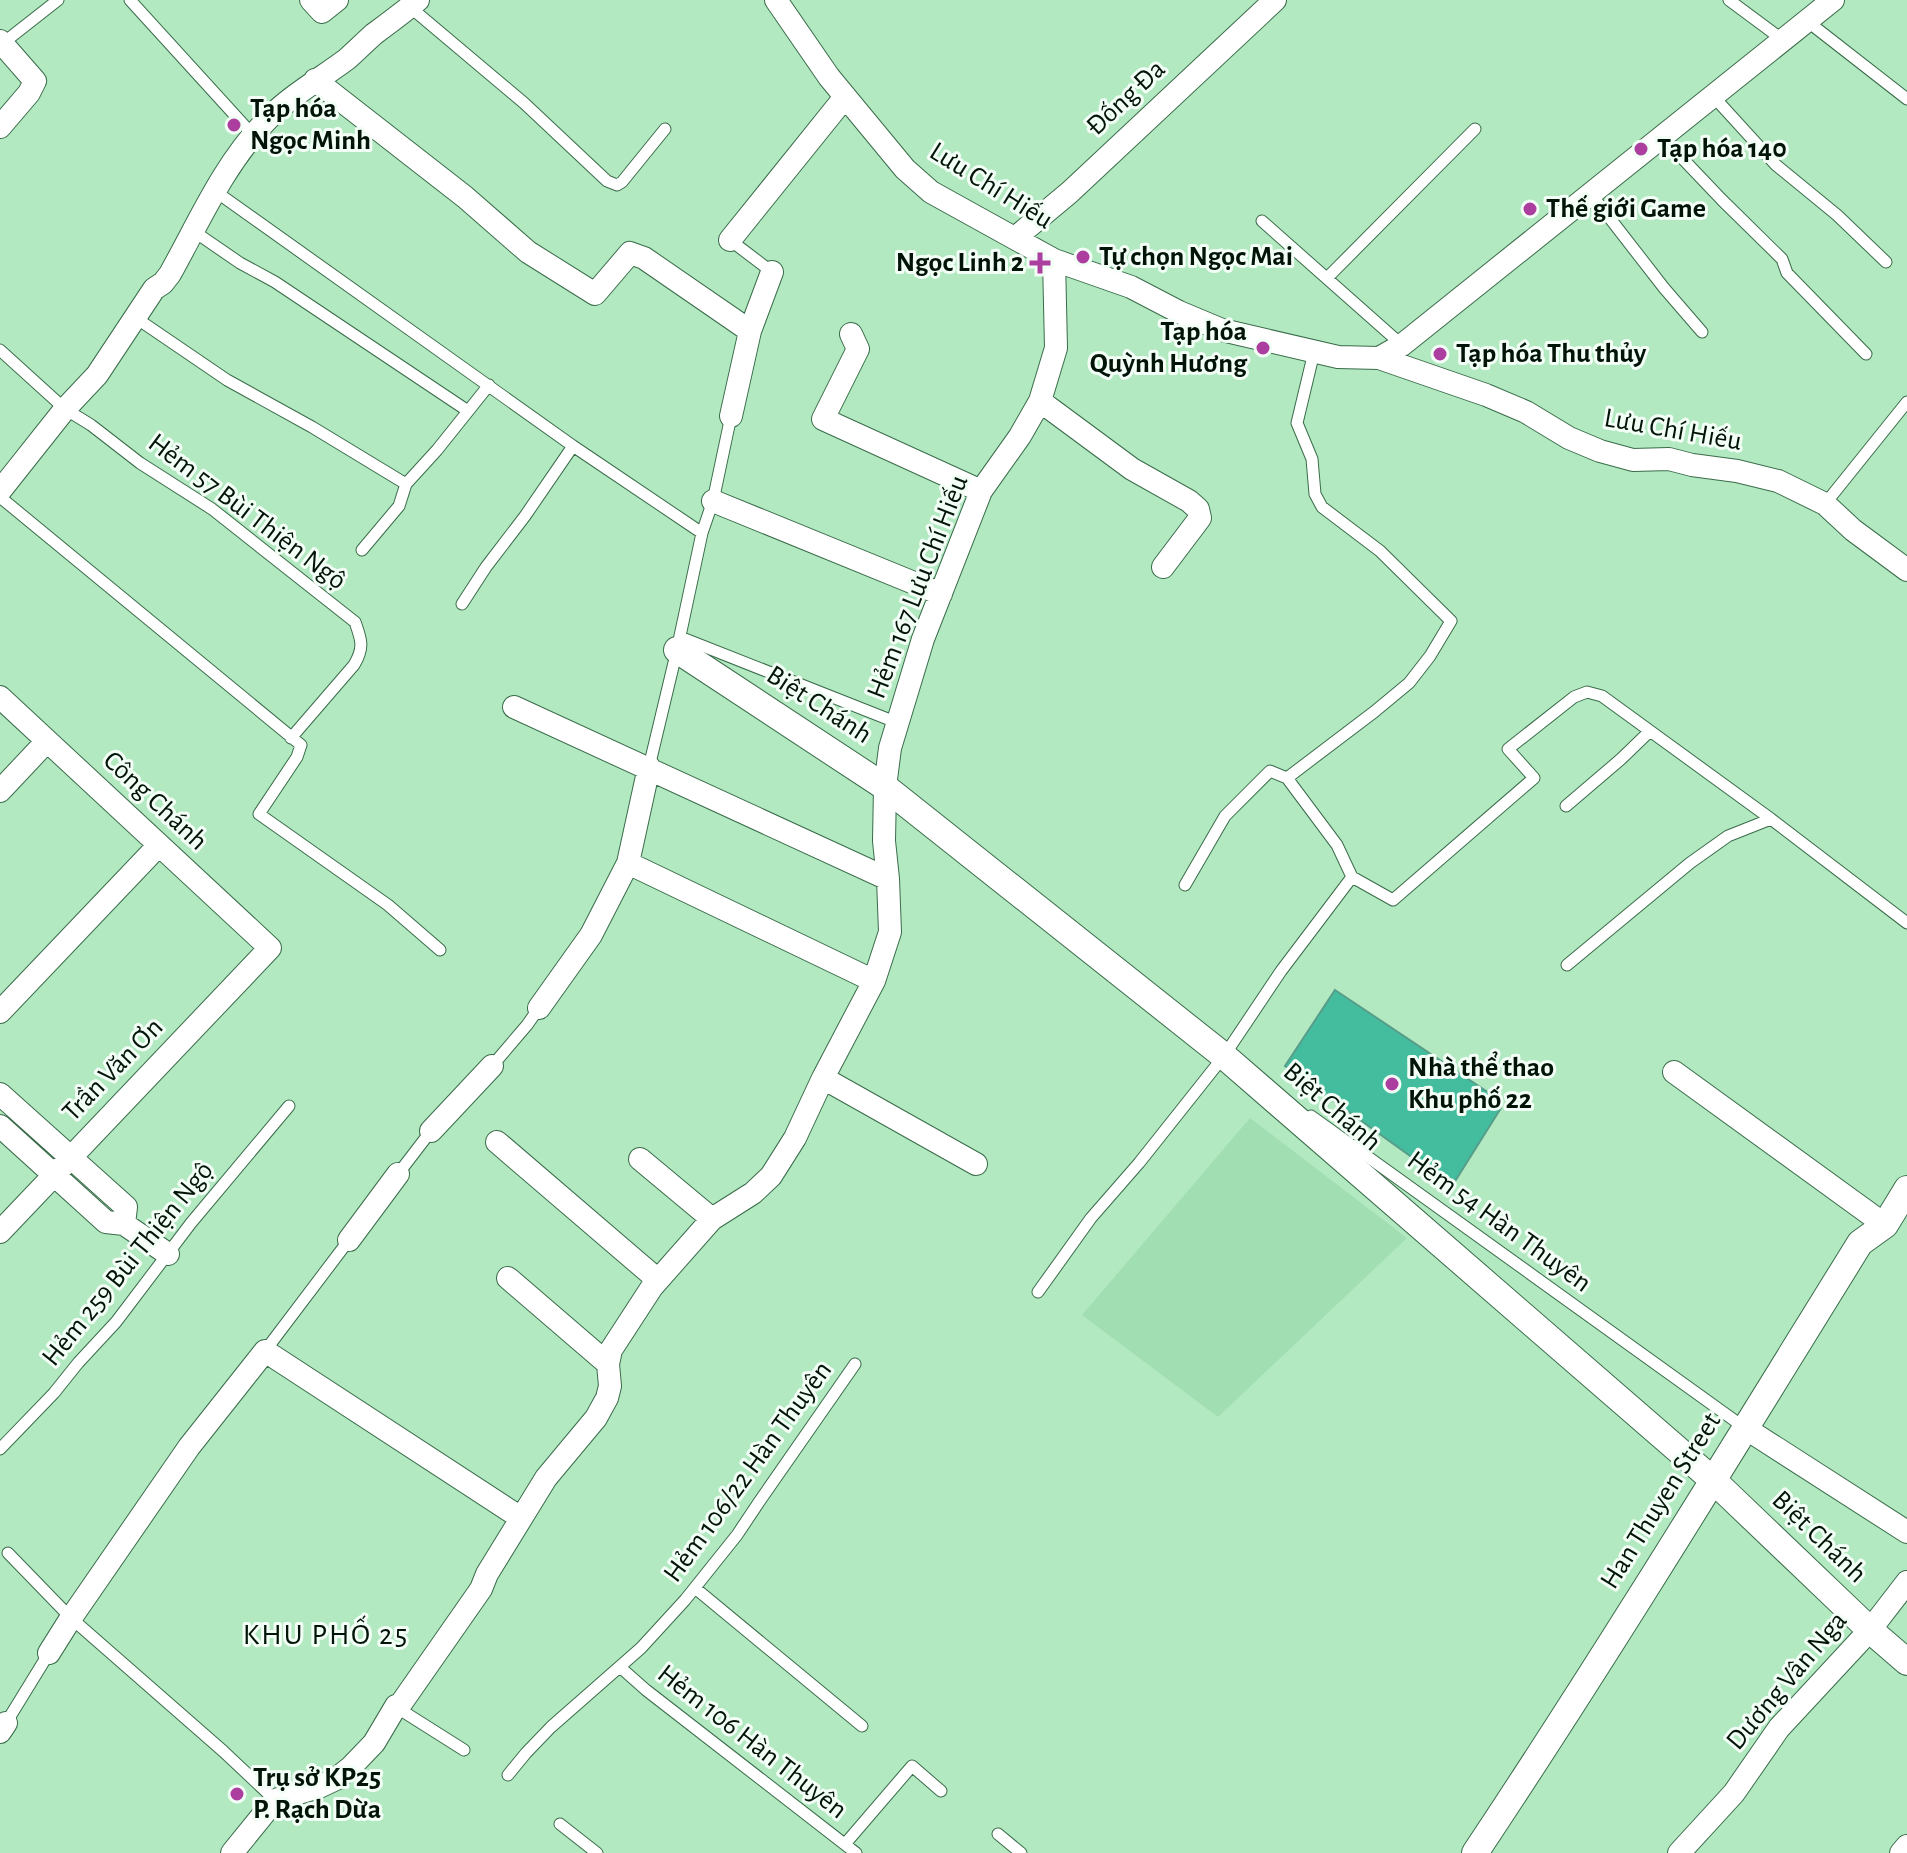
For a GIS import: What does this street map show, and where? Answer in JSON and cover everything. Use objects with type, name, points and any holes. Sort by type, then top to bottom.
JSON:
[{"type":"street","points":[[311,0],[322,12],[337,0]]},
{"type":"street","name":"Lưu Chí Hiếu","points":[[776,0],[829,77],[917,181],[931,192],[1054,260],[1131,287],[1222,330],[1338,357],[1379,358],[1443,378],[1526,412],[1569,438],[1600,451],[1633,460],[1669,459],[1778,481],[1825,504],[1853,530],[1907,570]]},
{"type":"street","name":"Đống Đa","points":[[1015,238],[1070,192],[1275,0]]},
{"type":"street","points":[[1379,358],[1402,345],[1833,0]]},
{"type":"street","points":[[0,494],[65,409],[97,375],[154,289],[170,274],[215,191],[253,135],[305,87],[348,58],[414,3]]},
{"type":"street","points":[[0,127],[29,93],[35,81],[1,43]]},
{"type":"street","points":[[315,80],[465,197],[528,252],[595,294],[630,253],[644,258],[750,331]]},
{"type":"street","points":[[730,240],[845,97]]},
{"type":"street","name":"Hẻm 167 Lưu Chí Hiếu","points":[[275,1800],[336,1779],[374,1743],[396,1706],[400,1705],[481,1589],[487,1574],[546,1478],[596,1418],[607,1398],[610,1386],[608,1364],[618,1337],[658,1280],[712,1219],[753,1193],[771,1176],[795,1138],[874,981],[890,932],[884,841],[885,787],[890,748],[923,639],[981,491],[1020,436],[1040,401],[1056,348],[1054,260]]},
{"type":"street","points":[[731,416],[750,331],[772,272]]},
{"type":"street","points":[[851,334],[858,349],[823,419],[981,491]]},
{"type":"street","points":[[1040,401],[1122,462],[1198,509],[1200,518],[1163,567]]},
{"type":"street","points":[[713,501],[941,594]]},
{"type":"street","name":"Biệt Chánh","points":[[678,643],[885,787],[1224,1056],[1714,1481],[1907,1662]]},
{"type":"street","name":"Công Chánh","points":[[0,697],[270,948]]},
{"type":"street","points":[[514,707],[888,879]]},
{"type":"street","points":[[0,791],[47,741]]},
{"type":"street","points":[[539,1008],[591,935],[628,863],[649,767]]},
{"type":"street","points":[[0,1012],[159,845]]},
{"type":"street","points":[[628,863],[874,981]]},
{"type":"street","name":"Trần Văn Ơn","points":[[0,1232],[270,948]]},
{"type":"street","points":[[431,1131],[492,1066]]},
{"type":"street","points":[[1674,1072],[1885,1225]]},
{"type":"street","points":[[823,1078],[976,1164]]},
{"type":"street","points":[[0,1094],[126,1207],[124,1224]]},
{"type":"street","points":[[0,1126],[106,1222],[124,1224],[168,1254]]},
{"type":"street","points":[[497,1142],[658,1280]]},
{"type":"street","points":[[640,1159],[712,1219]]},
{"type":"street","points":[[349,1240],[398,1174]]},
{"type":"street","name":"Han Thuyen Street","points":[[1475,1853],[1714,1481],[1860,1243],[1885,1225],[1907,1189]]},
{"type":"street","points":[[508,1278],[608,1364]]},
{"type":"street","points":[[49,1653],[189,1447],[265,1351],[521,1518]]},
{"type":"street","points":[[1745,1428],[1907,1532]]},
{"type":"street","name":"Dương Vân Nga","points":[[1679,1853],[1734,1793],[1779,1728],[1870,1630],[1907,1582]]},
{"type":"street","points":[[232,1853],[275,1800]]},
{"type":"street","points":[[1901,1853],[1907,1846]]},
{"type":"lane","points":[[1,43],[58,0]]},
{"type":"lane","points":[[130,0],[253,135]]},
{"type":"lane","points":[[1729,0],[1783,40]]},
{"type":"lane","points":[[414,3],[612,184],[622,182],[665,129]]},
{"type":"lane","points":[[1807,21],[1907,99]]},
{"type":"lane","points":[[1713,96],[1776,165],[1837,215],[1886,262]]},
{"type":"lane","points":[[1327,278],[1475,129]]},
{"type":"lane","points":[[1662,137],[1782,259],[1787,273],[1866,354]]},
{"type":"lane","points":[[215,191],[573,446],[702,533]]},
{"type":"lane","points":[[1591,194],[1702,332]]},
{"type":"lane","points":[[1262,221],[1402,345]]},
{"type":"lane","points":[[192,230],[468,411]]},
{"type":"lane","points":[[730,240],[772,272]]},
{"type":"lane","points":[[136,318],[227,380],[406,484]]},
{"type":"lane","name":"Hẻm 57 Bùi Thiện Ngộ","points":[[0,350],[65,409],[140,463],[212,509],[355,622],[361,639],[361,653],[291,738]]},
{"type":"lane","points":[[1287,778],[1409,683],[1451,621],[1380,551],[1322,507],[1315,494],[1312,459],[1297,423],[1314,352]]},
{"type":"lane","points":[[362,550],[399,506],[406,484],[489,385]]},
{"type":"lane","points":[[1825,504],[1907,402]]},
{"type":"lane","points":[[649,767],[731,416]]},
{"type":"lane","points":[[462,604],[573,446]]},
{"type":"lane","points":[[0,494],[301,745],[297,757],[259,814],[388,905],[440,950]]},
{"type":"lane","points":[[678,643],[898,723]]},
{"type":"lane","points":[[1185,885],[1225,816],[1270,771],[1287,778],[1337,845],[1352,877],[1393,900],[1534,778],[1508,749],[1574,697],[1587,692],[1602,696],[1907,923]]},
{"type":"lane","points":[[1566,806],[1650,731]]},
{"type":"lane","points":[[1567,965],[1690,863],[1728,836],[1771,819]]},
{"type":"lane","points":[[1038,1292],[1091,1218],[1224,1056],[1281,971],[1352,877]]},
{"type":"lane","points":[[492,1066],[539,1008]]},
{"type":"lane","name":"Hẻm 54 Hàn Thuyên","points":[[1224,1056],[1745,1428]]},
{"type":"lane","name":"Hẻm 259 Bùi Thiện Ngộ","points":[[0,1449],[116,1322],[191,1223],[289,1106]]},
{"type":"lane","points":[[398,1174],[431,1131]]},
{"type":"lane","points":[[265,1351],[349,1240]]},
{"type":"lane","name":"Hẻm 106/22 Hàn Thuyên","points":[[508,1775],[551,1727],[663,1626],[737,1535],[855,1364]]},
{"type":"lane","points":[[8,1553],[71,1618],[275,1800]]},
{"type":"lane","points":[[695,1588],[862,1726]]},
{"type":"lane","points":[[3,1728],[49,1653]]},
{"type":"lane","name":"Hẻm 106 Hàn Thuyên","points":[[620,1667],[856,1853]]},
{"type":"lane","points":[[396,1706],[464,1750]]},
{"type":"lane","points":[[845,1844],[912,1766],[941,1791]]},
{"type":"lane","points":[[560,1824],[597,1853]]},
{"type":"lane","points":[[998,1834],[1021,1853]]},
{"type":"shaded area","points":[[1250,1118],[1407,1238],[1218,1417],[1082,1315]]},
{"type":"building","name":"Nhà thể thao Khu phố 22","points":[[1335,990],[1501,1101],[1501,1108],[1452,1186],[1285,1066]]},
{"type":"place","name":"Tạp hóa Ngọc Minh","points":[[234,125]]},
{"type":"place","name":"Tạp hóa 140","points":[[1641,149]]},
{"type":"place","name":"Thế giới Game","points":[[1530,209]]},
{"type":"place","name":"Tự chọn Ngọc Mai","points":[[1083,257]]},
{"type":"place","name":"Ngọc Linh 2","points":[[1040,263]]},
{"type":"place","name":"Tạp hóa Quỳnh Hương","points":[[1263,348]]},
{"type":"place","name":"Tạp hóa Thu thủy","points":[[1440,354]]},
{"type":"place","name":"Nhà thể thao Khu phố 22","points":[[1392,1084]]},
{"type":"place","name":"Trụ sở KP25 P. Rạch Dừa","points":[[237,1794]]},
{"type":"district","name":"KHU PHỐ 25","points":[[326,1635]]}]
